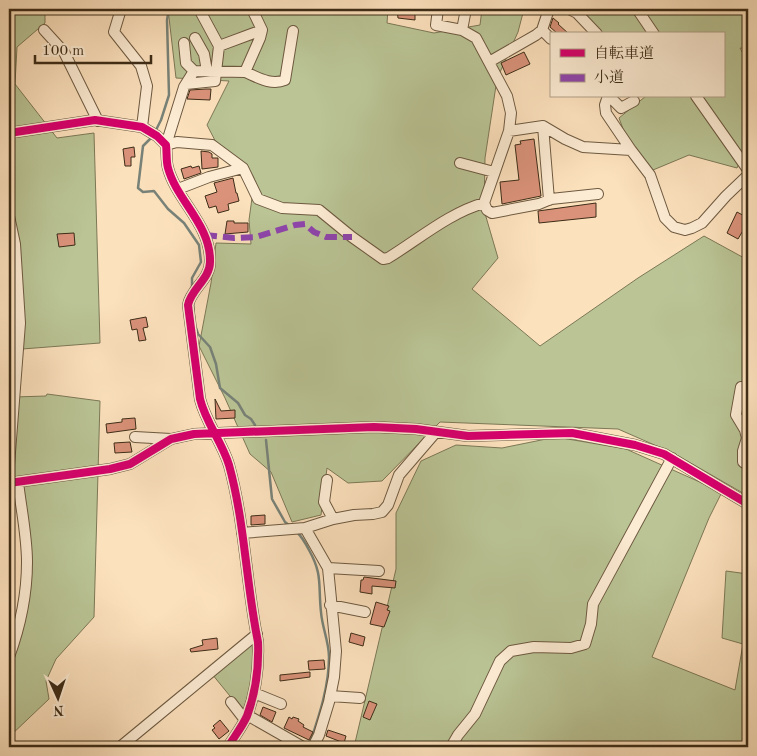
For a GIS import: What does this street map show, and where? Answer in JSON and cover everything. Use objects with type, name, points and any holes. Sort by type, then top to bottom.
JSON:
[{"type":"street","points":[[121,9],[114,32],[141,66],[147,86],[142,127]]},
{"type":"street","points":[[200,9],[219,46],[211,71]]},
{"type":"street","points":[[245,72],[262,30],[252,9]]},
{"type":"street","points":[[438,9],[436,25],[462,30],[476,38],[507,96],[511,113],[509,131],[484,203],[487,210],[492,213],[539,204],[549,200],[598,194]]},
{"type":"street","points":[[462,30],[466,9]]},
{"type":"street","points":[[490,62],[542,30],[549,9]]},
{"type":"street","points":[[637,9],[648,32]]},
{"type":"street","points":[[576,10],[595,32]]},
{"type":"street","points":[[44,30],[64,52],[98,121]]},
{"type":"street","points":[[219,46],[262,30]]},
{"type":"street","points":[[542,30],[550,38]]},
{"type":"street","points":[[184,43],[186,63],[194,71],[245,72],[264,80],[279,82],[285,80],[292,31]]},
{"type":"street","points":[[186,84],[215,81],[195,38]]},
{"type":"street","points":[[194,71],[186,84],[179,102],[166,145],[167,168],[205,235],[208,244],[210,263],[205,278],[190,296],[188,305],[203,412],[229,464],[237,500],[257,634],[259,664],[254,693],[246,717],[228,747]]},
{"type":"street","points":[[608,98],[605,105],[606,113],[650,175],[666,218],[674,227],[685,230],[702,223],[748,174]]},
{"type":"street","points":[[611,98],[621,108],[634,102]]},
{"type":"street","points":[[697,98],[748,170]]},
{"type":"street","points":[[9,133],[98,121],[142,127],[157,136],[166,145]]},
{"type":"street","points":[[509,131],[543,126],[583,147],[631,150]]},
{"type":"street","points":[[543,126],[549,200]]},
{"type":"street","points":[[166,145],[177,142],[212,145],[243,168],[258,199],[282,208],[319,210],[383,259],[388,258],[446,220],[475,205],[484,203]]},
{"type":"street","points":[[460,163],[494,172]]},
{"type":"street","points":[[178,189],[209,177],[243,168]]},
{"type":"street","points":[[9,216],[15,244],[20,323],[9,465]]},
{"type":"street","points":[[741,387],[736,415],[746,438],[743,462],[748,465]]},
{"type":"street","points":[[135,437],[171,439],[194,434],[374,427],[416,429],[468,436],[572,432],[635,444],[672,458],[748,504]]},
{"type":"street","points":[[242,533],[306,528],[333,519],[382,512],[388,505],[399,475],[436,432]]},
{"type":"street","points":[[9,657],[19,629],[25,593],[27,562],[13,483],[124,466],[171,439]]},
{"type":"street","points":[[451,747],[475,714],[500,661],[512,651],[534,647],[571,648],[585,644],[591,624],[593,604],[672,458]]},
{"type":"street","points":[[327,480],[324,502],[333,519]]},
{"type":"street","points":[[306,528],[328,568],[330,605],[336,651],[330,696],[314,747]]},
{"type":"street","points":[[328,568],[379,571]]},
{"type":"street","points":[[330,605],[365,612]]},
{"type":"street","points":[[120,747],[257,634]]},
{"type":"street","points":[[254,693],[281,704]]},
{"type":"street","points":[[330,696],[360,698]]},
{"type":"street","points":[[232,702],[246,717],[303,747]]},
{"type":"green space","points":[[9,9],[45,9],[45,23],[17,47],[15,84],[57,138],[94,133],[100,343],[9,350]]},
{"type":"green space","points":[[168,9],[388,9],[387,23],[434,33],[480,25],[482,9],[524,9],[518,32],[497,79],[485,158],[484,210],[498,258],[472,289],[540,346],[638,278],[704,236],[746,259],[748,256],[748,496],[675,454],[618,429],[440,422],[382,481],[348,483],[327,468],[321,515],[292,522],[271,472],[250,454],[199,346],[211,283],[216,243],[251,244],[249,220],[252,198],[245,168],[220,150],[207,125],[229,81],[176,78]]},
{"type":"green space","points":[[575,9],[748,9],[748,49],[740,48],[748,63],[748,144],[737,168],[689,155],[653,170],[629,145],[619,118],[644,98],[724,98],[724,32],[600,32],[582,13]]},
{"type":"green space","points":[[47,394],[100,401],[94,617],[56,659],[46,681],[49,699],[9,737],[9,656],[23,611],[24,557],[18,482],[9,483],[14,397],[46,396]]},
{"type":"green space","points":[[556,437],[626,449],[722,492],[709,518],[652,657],[735,690],[743,644],[722,638],[726,571],[748,574],[748,747],[354,747],[396,569],[396,513],[421,461],[456,445],[502,448]]},
{"type":"green space","points":[[252,642],[254,675],[243,712],[212,674]]},
{"type":"building","points":[[397,9],[415,10],[415,20],[398,18]]},
{"type":"building","points":[[553,18],[567,32],[556,32],[550,27]]},
{"type":"building","points":[[524,52],[530,64],[506,75],[501,63]]},
{"type":"building","points":[[211,89],[210,100],[187,99],[190,90]]},
{"type":"building","points":[[534,139],[541,196],[502,204],[500,182],[519,180],[515,145],[521,144],[520,141]]},
{"type":"building","points":[[134,147],[135,157],[131,157],[131,166],[125,166],[123,149]]},
{"type":"building","points":[[201,151],[209,152],[212,154],[212,158],[218,158],[218,167],[202,169]]},
{"type":"building","points":[[191,166],[192,168],[199,166],[201,173],[184,179],[181,169]]},
{"type":"building","points":[[233,178],[239,201],[228,204],[229,210],[218,213],[216,206],[209,208],[205,196],[217,192],[214,183]]},
{"type":"building","points":[[596,203],[596,217],[539,223],[538,211]]},
{"type":"building","points":[[737,212],[748,218],[748,228],[745,227],[738,239],[727,233]]},
{"type":"building","points":[[227,221],[248,223],[248,232],[225,234]]},
{"type":"building","points":[[74,233],[75,245],[59,247],[57,234]]},
{"type":"building","points":[[146,317],[148,327],[143,328],[146,340],[139,341],[137,329],[132,330],[130,320]]},
{"type":"building","points":[[215,399],[221,411],[235,410],[235,418],[216,419]]},
{"type":"building","points":[[135,418],[136,429],[107,433],[106,424],[122,422],[122,419]]},
{"type":"building","points":[[130,442],[132,452],[115,453],[114,443]]},
{"type":"building","points":[[265,515],[265,524],[251,525],[251,516]]},
{"type":"building","points":[[364,577],[396,581],[395,588],[372,586],[372,594],[360,592],[361,580]]},
{"type":"building","points":[[376,602],[389,606],[387,610],[390,611],[384,627],[370,624]]},
{"type":"building","points":[[351,633],[365,637],[363,646],[349,642]]},
{"type":"building","points":[[217,638],[218,649],[191,652],[190,649],[203,645],[202,640]]},
{"type":"building","points":[[324,660],[325,669],[309,670],[308,661]]},
{"type":"building","points":[[310,672],[310,677],[280,681],[280,675]]},
{"type":"building","points":[[369,701],[377,704],[370,720],[363,717]]},
{"type":"building","points":[[263,707],[276,712],[272,722],[260,715]]},
{"type":"building","points":[[289,717],[299,719],[298,721],[304,725],[303,727],[313,732],[309,740],[284,728]]},
{"type":"building","points":[[220,720],[229,731],[219,739],[212,730],[215,728],[213,726]]},
{"type":"building","points":[[328,730],[346,736],[344,743],[326,736]]},
{"type":"waterway","points":[[155,132],[169,95],[167,20],[169,9]]},
{"type":"waterway","points":[[152,137],[143,146],[138,188],[143,192],[154,191],[168,209],[184,223],[199,245],[201,262],[192,278],[192,288]]},
{"type":"waterway","points":[[193,301],[194,318]]},
{"type":"waterway","points":[[196,328],[198,334],[210,347],[216,364],[220,388],[238,403],[245,415],[255,425]]},
{"type":"waterway","points":[[266,440],[272,499],[285,522],[290,526]]},
{"type":"waterway","points":[[296,531],[306,544],[318,573],[322,618],[329,651],[329,668],[325,690],[310,743]]},
{"type":"marked path","points":[[205,235],[234,238],[256,237],[295,225],[305,224],[314,232],[326,237],[352,237]]},
{"type":"cycle path","points":[[9,133],[95,120],[142,127],[157,136],[166,145],[167,165],[172,180],[205,236],[209,249],[209,268],[188,305],[200,399],[229,465],[239,509],[258,642],[258,661],[253,698],[245,720],[228,747]]},
{"type":"cycle path","points":[[9,483],[110,469],[130,464],[171,439],[194,434],[374,427],[416,429],[468,436],[572,433],[635,445],[664,454],[748,504]]}]
